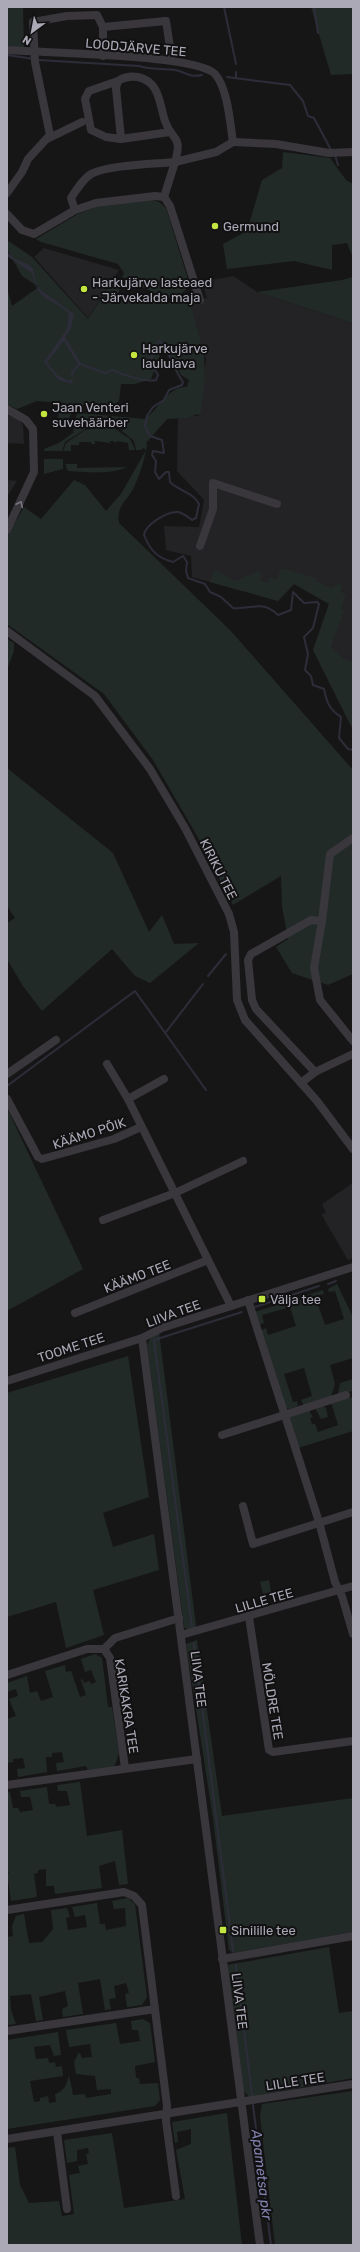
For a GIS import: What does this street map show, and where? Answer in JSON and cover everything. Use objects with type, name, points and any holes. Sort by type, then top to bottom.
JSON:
[{"type":"street","points":[[7,193],[22,172],[28,159],[50,135],[35,56],[33,22],[67,16],[97,15],[103,27],[103,56]]},
{"type":"street","points":[[103,27],[166,21],[172,60]]},
{"type":"street","name":"LOODJÄRVE TEE","points":[[7,50],[35,56],[103,56],[172,60],[204,67],[215,74],[227,104],[233,142]]},
{"type":"street","points":[[164,197],[179,149],[176,136],[170,132],[166,126],[154,84],[146,79],[133,76],[89,91],[85,99],[91,130],[106,137],[121,139],[170,132]]},
{"type":"street","points":[[118,81],[116,88],[121,139]]},
{"type":"street","points":[[47,139],[82,122]]},
{"type":"street","points":[[75,210],[71,203],[71,198],[77,188],[91,174],[126,166],[175,162],[216,152],[233,142],[276,144],[329,153],[353,152]]},
{"type":"street","points":[[7,214],[22,230],[34,234],[75,210],[96,203],[155,196],[164,197],[170,206],[200,300]]},
{"type":"street","points":[[7,409],[26,420],[33,429],[34,472],[7,530]]},
{"type":"street","points":[[200,546],[213,509],[213,483],[277,504]]},
{"type":"street","name":"KIRIKU TEE","points":[[7,631],[95,696],[150,769],[188,835],[228,914],[234,932],[237,1000],[240,1011],[253,1029],[301,1083],[353,1149]]},
{"type":"street","points":[[353,838],[330,854],[322,921],[314,968],[320,1000],[353,1041]]},
{"type":"street","points":[[315,1072],[256,1009],[252,1000],[248,960],[251,954],[311,920],[322,921]]},
{"type":"street","points":[[7,1074],[56,1040]]},
{"type":"street","points":[[301,1083],[315,1072],[353,1054]]},
{"type":"street","points":[[107,1064],[128,1099],[231,1306]]},
{"type":"street","points":[[128,1099],[164,1080]]},
{"type":"street","name":"KÄÄMO PÕIK","points":[[7,1099],[38,1157],[42,1159],[114,1138],[141,1127]]},
{"type":"street","points":[[103,1220],[175,1193],[243,1161]]},
{"type":"street","name":"KÄÄMO TEE","points":[[74,1313],[208,1260]]},
{"type":"street","name":"LIIVA TEE","points":[[260,2245],[222,1959],[182,1635],[142,1338],[162,1328],[353,1267]]},
{"type":"street","points":[[248,1300],[319,1522],[335,1582],[353,1634]]},
{"type":"street","name":"TOOME TEE","points":[[7,1381],[142,1338]]},
{"type":"street","points":[[222,1435],[346,1395]]},
{"type":"street","points":[[243,1506],[253,1544],[353,1512]]},
{"type":"street","name":"LILLE TEE","points":[[182,1635],[353,1586]]},
{"type":"street","name":"MÖLDRE TEE","points":[[248,1617],[269,1750],[273,1752],[353,1741]]},
{"type":"street","name":"KARIKAKRA TEE","points":[[7,1675],[87,1649],[104,1649],[115,1638],[179,1618]]},
{"type":"street","name":"KARIKAKRA TEE","points":[[104,1649],[110,1658],[124,1768]]},
{"type":"street","name":"KARIKAKRA TEE","points":[[7,1785],[197,1759]]},
{"type":"street","points":[[7,1910],[124,1892],[134,1896],[142,1905],[156,2009],[176,2196]]},
{"type":"street","points":[[222,1959],[353,1936]]},
{"type":"street","points":[[7,2032],[156,2009]]},
{"type":"street","name":"LILLE TEE","points":[[7,2139],[353,2084]]},
{"type":"street","points":[[57,2132],[67,2209]]},
{"type":"shaded area","points":[[7,7],[23,7],[24,48],[7,46]]},
{"type":"shaded area","points":[[311,7],[353,7],[353,74],[331,75]]},
{"type":"shaded area","points":[[283,152],[330,158],[346,180],[353,184],[353,258],[347,243],[332,245],[332,270],[294,261],[227,269],[223,244],[247,231],[262,180],[282,168]]},
{"type":"shaded area","points":[[152,200],[159,202],[166,208],[190,286],[177,297],[165,298],[122,277],[124,273],[118,264],[41,242],[36,239],[78,214],[96,207]]},
{"type":"shaded area","points":[[7,240],[32,257],[88,319],[115,277],[122,282],[118,295],[133,303],[146,296],[165,302],[175,302],[180,301],[192,294],[195,304],[191,307],[204,352],[205,381],[201,413],[187,418],[167,419],[146,443],[146,450],[143,448],[141,450],[136,450],[134,441],[122,431],[128,422],[125,419],[121,430],[112,425],[87,428],[65,442],[62,451],[44,451],[44,449],[59,443],[73,433],[76,416],[79,413],[145,419],[174,390],[187,387],[189,380],[181,375],[164,344],[151,379],[135,384],[121,384],[119,401],[112,406],[76,405],[65,422],[58,418],[60,403],[37,401],[17,409],[7,404],[7,287],[12,306],[39,287],[22,276],[7,249]]},
{"type":"shaded area","name":"Harkujärve lasteaed - Järvekalda maja","points":[[44,248],[119,270],[88,318],[34,257]]},
{"type":"shaded area","points":[[233,276],[257,292],[353,323],[353,730],[313,650],[329,604],[294,584],[278,601],[192,577],[191,556],[166,550],[164,526],[199,527],[204,500],[177,471],[178,416],[198,416],[206,360],[189,302],[207,298],[202,282]]},
{"type":"shaded area","points":[[353,277],[353,323],[257,292],[342,280]]},
{"type":"shaded area","points":[[7,412],[19,420],[23,425],[24,444],[9,443],[7,445]]},
{"type":"shaded area","points":[[111,426],[130,439],[135,450],[129,450],[128,443],[118,441],[114,443],[114,441],[110,441],[110,443],[95,441],[95,444],[91,444],[91,442],[79,442],[79,445],[71,445],[71,451],[63,451],[66,443],[85,430]]},
{"type":"shaded area","points":[[146,450],[144,461],[134,487],[119,512],[119,523],[230,630],[353,770],[353,974],[328,985],[292,973],[276,947],[288,939],[282,907],[281,876],[233,905],[196,834],[153,760],[104,694],[7,624],[7,537],[24,507],[41,519],[74,480],[85,485],[106,511],[121,494]]},
{"type":"shaded area","points":[[44,459],[63,459],[63,469],[44,474]]},
{"type":"shaded area","points":[[65,464],[77,464],[77,468],[127,467],[120,470],[106,472],[82,472],[68,471]]},
{"type":"shaded area","points":[[7,480],[17,481],[7,497]]},
{"type":"shaded area","points":[[281,568],[316,578],[316,581],[331,588],[338,584],[343,585],[340,592],[346,594],[341,609],[344,611],[331,647],[344,659],[353,662],[353,730],[313,650],[329,604],[294,584],[278,601],[210,582],[214,569],[235,581],[258,571],[262,574],[260,580],[268,583],[270,577],[277,580]]},
{"type":"shaded area","points":[[7,639],[14,643],[14,651],[7,670]]},
{"type":"shaded area","points":[[7,768],[113,853],[149,932],[162,915],[174,944],[199,943],[150,983],[135,976],[112,949],[42,1011],[23,986],[7,959],[7,923],[15,918],[7,906]]},
{"type":"shaded area","points":[[7,1108],[83,1269],[7,1311]]},
{"type":"shaded area","points":[[353,1183],[353,1258],[348,1260],[325,1221],[322,1214],[326,1213],[322,1204]]},
{"type":"shaded area","points":[[337,1284],[353,1317],[353,1358],[330,1365],[335,1384],[331,1397],[304,1405],[301,1400],[312,1396],[304,1368],[284,1374],[293,1402],[297,1401],[298,1406],[290,1409],[286,1408],[260,1331],[266,1328],[268,1335],[296,1326],[290,1307],[262,1315],[264,1323],[259,1325],[255,1312],[323,1290],[324,1294],[315,1296],[325,1325],[344,1319],[335,1291],[329,1292],[328,1289]]},
{"type":"shaded area","points":[[159,1332],[196,1626],[195,1629],[188,1630],[184,1627],[147,1345],[151,1336]]},
{"type":"shaded area","points":[[128,1356],[149,1497],[103,1513],[113,1547],[154,1534],[159,1570],[93,1590],[104,1635],[66,1648],[56,1602],[7,1617],[7,1393]]},
{"type":"shaded area","points":[[353,1379],[353,1391],[338,1394],[340,1383]]},
{"type":"shaded area","points":[[353,1394],[353,1431],[298,1448],[288,1419],[289,1415],[308,1409],[313,1417],[310,1418],[312,1424],[315,1424],[318,1432],[338,1425],[331,1402],[347,1397],[351,1398]]},
{"type":"shaded area","points":[[321,1405],[326,1408],[328,1417],[321,1419],[316,1410],[317,1406]]},
{"type":"shaded area","points":[[269,1580],[271,1592],[263,1594],[260,1582]]},
{"type":"shaded area","points":[[197,1640],[222,1816],[353,1798],[353,1932],[233,1953],[229,1950],[213,1818],[186,1644]]},
{"type":"shaded area","points":[[95,1654],[102,1658],[108,1707],[112,1707],[119,1754],[114,1767],[88,1770],[86,1766],[57,1771],[56,1763],[64,1762],[62,1752],[52,1753],[52,1757],[46,1757],[47,1772],[18,1777],[17,1769],[25,1768],[23,1758],[13,1759],[13,1762],[7,1763],[7,1719],[16,1716],[9,1699],[18,1696],[16,1689],[7,1692],[7,1683],[27,1676],[30,1693],[37,1691],[41,1701],[53,1697],[45,1671],[65,1665],[66,1672],[71,1671],[80,1697],[86,1695],[81,1680],[83,1679],[84,1683],[90,1681],[91,1684],[96,1682],[91,1670],[85,1672],[81,1659]]},
{"type":"shaded area","points":[[80,1782],[87,1836],[122,1830],[128,1884],[119,1885],[115,1861],[99,1866],[102,1888],[55,1894],[54,1886],[46,1886],[46,1869],[38,1870],[38,1873],[34,1874],[37,1897],[11,1901],[7,1873],[9,1873],[7,1868],[7,1793],[10,1792],[13,1808],[18,1808],[20,1812],[33,1810],[30,1797],[21,1797],[20,1791],[47,1787],[49,1804],[55,1804],[57,1807],[70,1805],[67,1791],[58,1791],[57,1785]]},
{"type":"shaded area","points":[[128,1898],[135,1904],[147,1997],[142,2005],[127,2007],[125,1994],[129,1993],[126,1983],[114,1986],[116,1998],[109,1999],[111,2009],[105,2010],[100,1979],[78,1983],[83,2014],[63,2017],[62,2009],[68,2006],[65,1991],[39,1997],[43,2020],[36,2021],[31,1994],[10,1996],[11,2010],[16,2024],[7,2025],[7,1937],[13,1936],[12,1926],[16,1916],[24,1914],[29,1943],[42,1942],[53,1929],[51,1910],[67,1908],[70,1917],[66,1918],[68,1930],[87,1927],[85,1915],[75,1917],[72,1907],[97,1903],[100,1924],[105,1924],[106,1930],[126,1926],[125,1908],[114,1909],[112,1901]]},
{"type":"shaded area","points":[[329,1947],[339,2013],[353,2011],[353,2078],[249,2097],[243,2090],[227,1965]]},
{"type":"shaded area","points":[[143,2019],[150,2023],[155,2062],[135,2066],[136,2078],[139,2078],[140,2084],[158,2083],[160,2100],[155,2106],[7,2129],[7,2040],[58,2032],[61,2055],[54,2056],[50,2045],[34,2047],[36,2059],[48,2058],[49,2063],[55,2062],[56,2067],[62,2066],[63,2076],[30,2081],[34,2102],[40,2101],[40,2098],[48,2096],[49,2103],[56,2102],[55,2094],[65,2087],[69,2075],[73,2095],[85,2094],[86,2098],[111,2094],[111,2089],[97,2090],[95,2076],[76,2074],[74,2062],[78,2054],[80,2053],[82,2058],[92,2057],[90,2044],[69,2047],[66,2030],[116,2023],[120,2044],[140,2041],[138,2030],[132,2030],[131,2021]]},
{"type":"shaded area","points":[[353,2091],[353,2245],[275,2245],[260,2116],[262,2104]]},
{"type":"shaded area","points":[[227,2113],[242,2245],[7,2245],[7,2148],[15,2147],[20,2185],[29,2203],[59,2201],[62,2216],[74,2214],[69,2175],[80,2173],[78,2166],[88,2164],[86,2154],[89,2153],[88,2148],[77,2150],[77,2161],[67,2163],[64,2140],[112,2133],[124,2208],[185,2199],[176,2150],[191,2144],[191,2129],[177,2132],[178,2142],[175,2143],[172,2122]]},
{"type":"water","points":[[7,252],[15,259],[28,264],[33,269],[36,284],[32,273],[7,256]]},
{"type":"water","points":[[36,286],[43,292],[74,314],[71,328],[65,337],[81,364],[73,373],[72,384],[59,380],[44,362],[67,329],[69,313],[41,294]],"holes":[[[64,341],[78,364],[71,372],[72,379],[69,381],[57,375],[47,362]]]},
{"type":"waterway","points":[[224,7],[236,64]]},
{"type":"waterway","points":[[314,7],[318,33]]},
{"type":"waterway","points":[[7,55],[34,59]]},
{"type":"waterway","points":[[38,60],[139,66],[175,70],[194,76],[202,75]]},
{"type":"waterway","points":[[236,72],[236,78]]},
{"type":"waterway","points":[[227,77],[290,85],[303,101],[308,116],[314,118],[331,150]]},
{"type":"waterway","points":[[335,155],[338,165]]},
{"type":"waterway","points":[[80,364],[105,373],[112,370],[127,376],[152,381],[156,380],[158,375],[150,362],[158,342],[160,341],[164,346],[183,382],[182,385],[169,390],[164,400],[153,407],[147,416],[145,426],[150,436],[162,440],[164,453],[153,451],[152,455],[156,461],[155,472],[159,479],[166,472],[169,472],[170,482],[194,497],[199,504],[196,518],[192,520],[184,514],[178,512],[173,512],[157,519],[145,531],[144,535],[146,540],[158,556],[167,560],[173,562],[183,556],[187,562],[186,571],[188,578],[205,584],[210,592],[221,597],[233,608],[262,606],[267,607],[278,615],[291,610],[293,592],[304,603],[317,602],[319,604],[313,628],[304,637],[308,654],[305,670],[311,676],[313,685],[324,689],[329,705],[341,717],[339,738],[348,749],[353,750]]},
{"type":"waterway","points":[[208,976],[226,954]]},
{"type":"waterway","points":[[166,1032],[203,984]]},
{"type":"waterway","points":[[7,1086],[135,991],[206,1090]]},
{"type":"waterway","name":"Apametsa pkr","points":[[328,1284],[336,1281]]},
{"type":"waterway","name":"Apametsa pkr","points":[[255,1307],[319,1286]]},
{"type":"waterway","points":[[192,1627],[154,1340],[242,1312]]},
{"type":"waterway","points":[[194,1643],[233,1951]]},
{"type":"waterway","points":[[236,1965],[252,2095]]},
{"type":"waterway","name":"Apametsa pkr","points":[[253,2105],[271,2245]]},
{"type":"place","name":"Germund","points":[[215,226]]},
{"type":"place","name":"Harkujärve lasteaed - Järvekalda maja","points":[[84,289]]},
{"type":"place","name":"Harkujärve laululava","points":[[134,355]]},
{"type":"place","name":"Jaan Venteri suvehäärber","points":[[44,414]]},
{"type":"place","name":"Välja tee","points":[[262,1299]]},
{"type":"place","name":"Sinilille tee","points":[[223,1930]]}]
